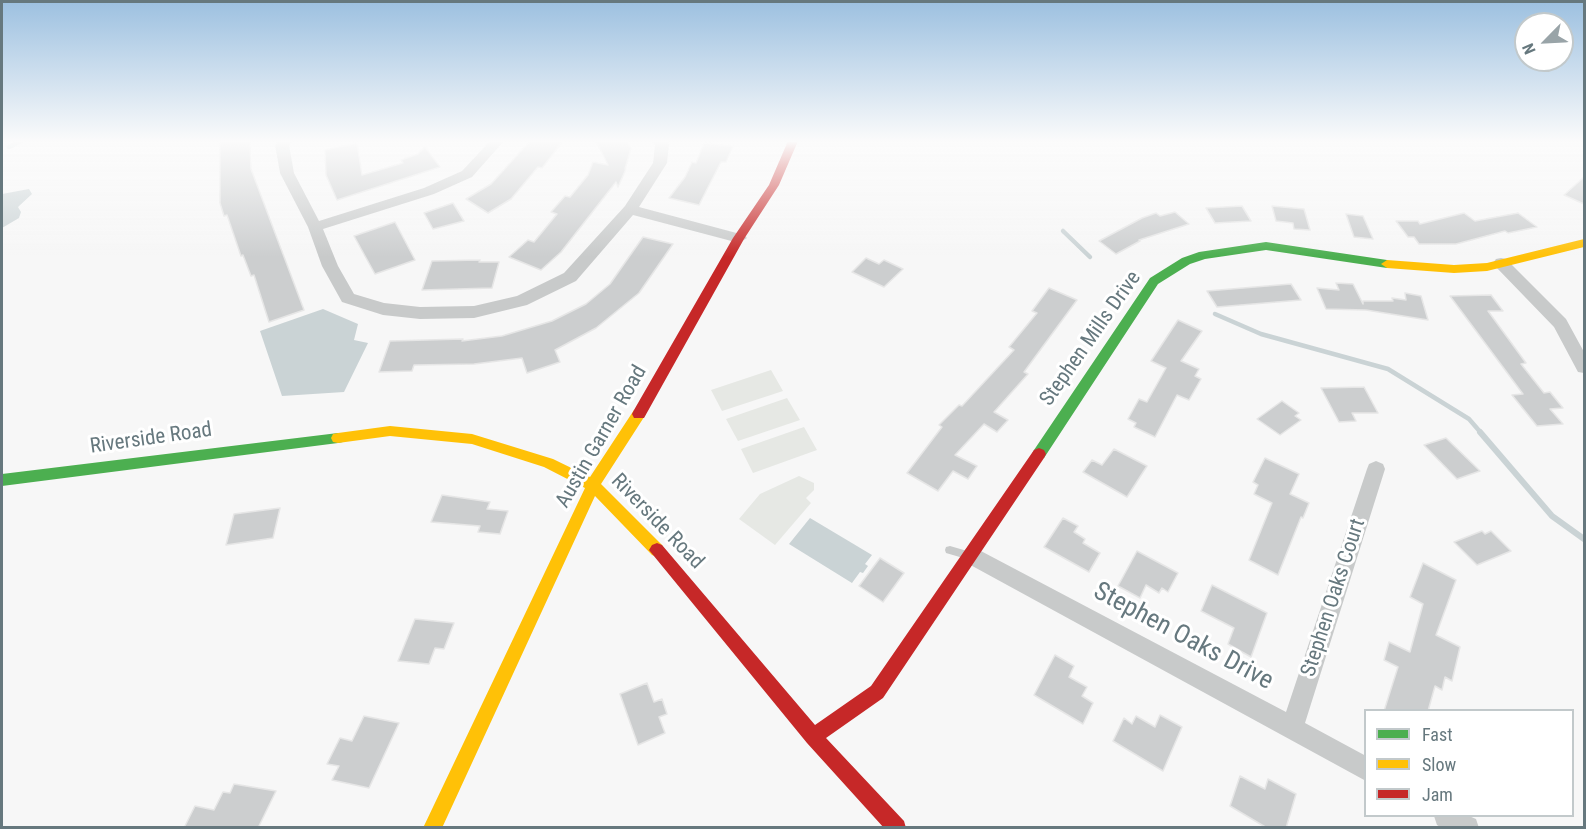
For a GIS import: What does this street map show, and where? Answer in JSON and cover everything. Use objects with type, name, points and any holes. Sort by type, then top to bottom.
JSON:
[{"type":"street","points":[[290,180],[315,227],[330,266],[348,298],[392,310],[420,313],[474,312],[521,301],[570,277],[630,209],[649,180]]},
{"type":"street","points":[[315,227],[429,191],[454,180]]},
{"type":"street","name":"Austin Garner Road","points":[[432,828],[593,485],[650,398],[739,238],[776,180]]},
{"type":"street","points":[[630,209],[739,238]]},
{"type":"street","name":"Stephen Mills Drive","points":[[813,737],[877,692],[972,556],[1154,280],[1186,261],[1203,255],[1266,246],[1378,263],[1454,269],[1501,263],[1584,243]]},
{"type":"street","points":[[1501,263],[1560,322],[1584,367]]},
{"type":"street","name":"Riverside Road","points":[[2,480],[390,431],[472,439],[548,463],[593,485],[680,574],[813,737],[897,828]]},
{"type":"street","name":"Stephen Oaks Court","points":[[1292,728],[1376,469]]},
{"type":"street","name":"Stephen Oaks Drive","points":[[972,556],[1292,728],[1364,769]]},
{"type":"street","points":[[1448,817],[1467,828]]},
{"type":"lane","points":[[950,550],[972,556]]},
{"type":"shaded area","points":[[29,189],[32,194],[18,207],[21,212],[19,218],[2,228],[2,194]]},
{"type":"shaded area","points":[[323,309],[358,324],[354,340],[368,343],[344,392],[282,396],[260,331]]},
{"type":"shaded area","points":[[771,370],[783,391],[722,411],[711,390]]},
{"type":"shaded area","points":[[787,398],[800,420],[738,441],[726,419]]},
{"type":"shaded area","points":[[804,427],[817,450],[753,473],[741,449]]},
{"type":"shaded area","points":[[799,476],[814,483],[814,490],[806,498],[811,503],[775,545],[739,519],[760,494]]},
{"type":"shaded area","points":[[810,518],[872,555],[865,564],[868,566],[863,573],[860,572],[852,583],[789,544]]},
{"type":"building","points":[[220,180],[255,180],[304,310],[269,322],[254,275],[251,276],[243,255],[241,256],[227,215],[224,216],[220,203]]},
{"type":"building","points":[[328,180],[400,180],[337,200]]},
{"type":"building","points":[[495,180],[527,180],[511,199],[488,213],[466,199]]},
{"type":"building","points":[[584,180],[621,180],[618,187],[616,182],[561,252],[541,270],[509,257],[528,240],[534,242],[557,214],[551,212],[565,196],[570,197]]},
{"type":"building","points":[[683,180],[712,180],[699,205],[669,198]]},
{"type":"building","points":[[1581,180],[1584,180],[1584,204],[1564,195]]},
{"type":"building","points":[[453,203],[464,221],[433,229],[424,213]]},
{"type":"building","points":[[1242,206],[1251,221],[1215,223],[1206,208]]},
{"type":"building","points":[[1272,206],[1304,209],[1310,230],[1294,229],[1293,223],[1276,221]]},
{"type":"building","points":[[1175,212],[1189,224],[1139,240],[1116,254],[1099,241],[1142,218],[1156,213],[1160,216]]},
{"type":"building","points":[[1464,213],[1475,221],[1518,213],[1537,227],[1508,233],[1505,231],[1456,244],[1419,244],[1414,237],[1408,237],[1396,221],[1418,221],[1420,224]]},
{"type":"building","points":[[1346,214],[1363,216],[1373,239],[1354,237]]},
{"type":"building","points":[[395,222],[415,260],[375,274],[354,236]]},
{"type":"building","points":[[643,237],[673,244],[639,293],[596,328],[555,350],[560,362],[527,373],[522,358],[474,364],[414,365],[412,371],[379,372],[390,341],[463,339],[462,341],[502,336],[552,321],[586,304],[610,284]]},
{"type":"building","points":[[866,258],[879,264],[884,260],[903,269],[884,287],[852,272]]},
{"type":"building","points":[[480,260],[479,262],[499,262],[492,288],[422,290],[432,261]]},
{"type":"building","points":[[1336,283],[1353,284],[1363,304],[1363,301],[1393,301],[1392,298],[1406,300],[1405,293],[1421,296],[1428,320],[1366,310],[1326,309],[1317,288],[1339,290]]},
{"type":"building","points":[[1291,284],[1301,300],[1217,307],[1207,291]]},
{"type":"building","points":[[1049,288],[1077,300],[1024,372],[1028,374],[994,412],[1008,420],[997,432],[984,424],[955,455],[977,466],[968,479],[953,471],[938,491],[907,473],[942,427],[939,425],[959,405],[962,406],[1014,350],[1009,347],[1037,313],[1032,311]]},
{"type":"building","points":[[1491,295],[1503,311],[1488,311],[1526,363],[1521,364],[1544,393],[1550,392],[1563,408],[1550,409],[1563,424],[1537,426],[1512,395],[1523,394],[1450,296]]},
{"type":"building","points":[[1178,320],[1202,331],[1181,361],[1199,369],[1195,376],[1201,379],[1189,400],[1177,395],[1155,437],[1134,427],[1136,423],[1128,419],[1139,399],[1147,402],[1166,368],[1151,361]]},
{"type":"building","points":[[1364,387],[1378,413],[1352,413],[1356,421],[1339,422],[1321,388]]},
{"type":"building","points":[[1282,401],[1299,413],[1295,416],[1301,420],[1280,435],[1257,419]]},
{"type":"building","points":[[1446,438],[1480,471],[1457,479],[1424,445]]},
{"type":"building","points":[[1114,449],[1147,466],[1127,497],[1083,472],[1092,460],[1102,465]]},
{"type":"building","points":[[1265,458],[1299,474],[1290,494],[1309,503],[1303,518],[1301,517],[1278,575],[1249,560],[1272,503],[1254,494],[1258,485],[1253,482]]},
{"type":"building","points":[[442,495],[490,502],[487,509],[508,511],[500,534],[478,532],[480,526],[431,522]]},
{"type":"building","points":[[280,508],[273,538],[226,545],[234,514]]},
{"type":"building","points":[[1063,518],[1078,526],[1074,532],[1085,539],[1083,543],[1100,553],[1089,572],[1044,547]]},
{"type":"building","points":[[1482,531],[1485,534],[1491,531],[1511,551],[1477,565],[1454,542]]},
{"type":"building","points":[[1137,551],[1178,573],[1168,592],[1162,588],[1159,593],[1146,585],[1140,598],[1118,586]]},
{"type":"building","points":[[880,558],[904,573],[883,602],[859,586]]},
{"type":"building","points":[[1423,563],[1456,580],[1436,635],[1460,647],[1452,681],[1445,677],[1442,690],[1435,686],[1429,709],[1385,709],[1398,667],[1384,660],[1389,642],[1410,652],[1423,604],[1410,597]]},
{"type":"building","points":[[1212,585],[1267,613],[1251,657],[1228,644],[1234,628],[1201,611]]},
{"type":"building","points":[[415,619],[454,623],[444,649],[435,648],[429,664],[398,661]]},
{"type":"building","points":[[1055,655],[1074,666],[1069,677],[1087,687],[1082,696],[1093,703],[1083,724],[1034,695]]},
{"type":"building","points":[[647,683],[654,702],[662,699],[667,714],[659,717],[665,733],[638,745],[620,694]]},
{"type":"building","points":[[1160,715],[1182,727],[1163,771],[1113,741],[1124,718],[1132,724],[1136,716],[1155,727]]},
{"type":"building","points":[[364,716],[399,723],[369,788],[332,780],[339,766],[327,764],[340,738],[352,741]]},
{"type":"building","points":[[1240,776],[1265,789],[1268,779],[1296,794],[1286,828],[1267,828],[1230,806]]},
{"type":"building","points":[[234,784],[276,791],[258,828],[184,828],[195,806],[214,810],[223,792],[230,793]]},
{"type":"waterway","points":[[1063,231],[1090,257]]},
{"type":"waterway","points":[[1215,314],[1261,334],[1388,369],[1469,419],[1482,434]]},
{"type":"waterway","points":[[1480,432],[1552,516],[1584,539]]},
{"type":"traffic: fast","points":[[1039,454],[1154,281],[1186,261],[1203,255],[1266,246],[1387,264]]},
{"type":"traffic: fast","points":[[2,480],[338,438]]},
{"type":"traffic: slow","points":[[1387,264],[1454,269],[1487,267],[1584,243]]},
{"type":"traffic: slow","points":[[432,828],[593,485],[639,414]]},
{"type":"traffic: slow","points":[[338,438],[390,431],[472,439],[548,463],[593,485],[657,550]]},
{"type":"traffic: jam","points":[[639,414],[739,238],[776,180]]},
{"type":"traffic: jam","points":[[813,737],[877,692],[1039,454]]},
{"type":"traffic: jam","points":[[657,550],[813,737],[897,828]]}]
